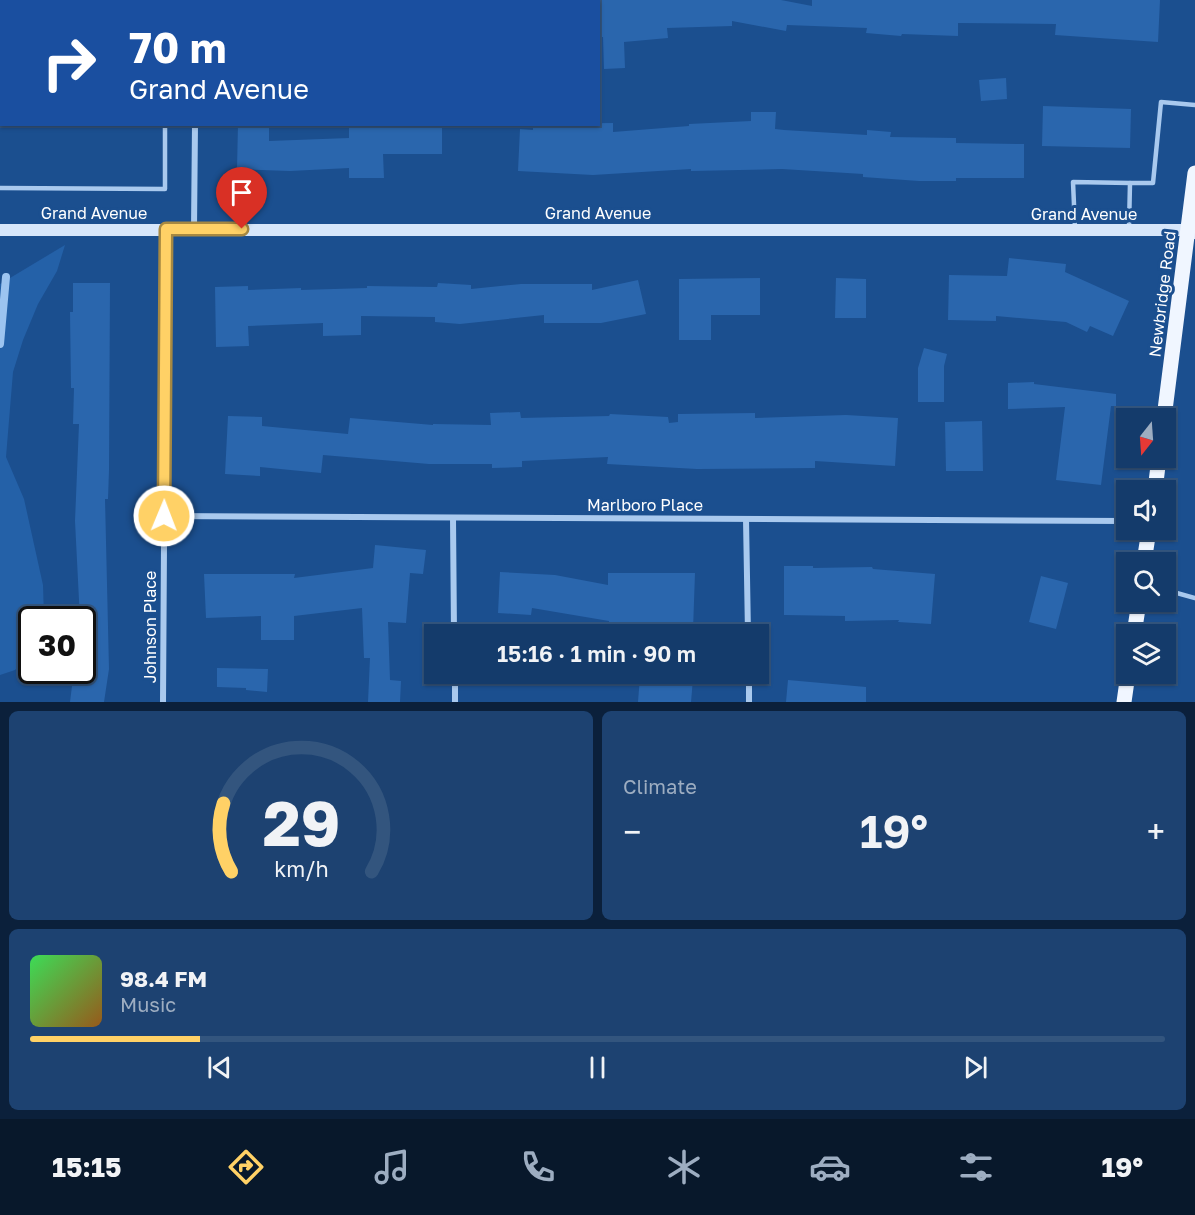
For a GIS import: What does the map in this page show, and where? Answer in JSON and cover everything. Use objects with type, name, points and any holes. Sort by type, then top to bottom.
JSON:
[{"type":"main road","name":"Newbridge Road","points":[[1165,408],[1191,232],[1195,173]]},
{"type":"main road","points":[[1124,702],[1127,684]]},
{"type":"street","points":[[194,229],[195,126]]},
{"type":"street","name":"Johnson Place","points":[[163,702],[166,229]]},
{"type":"street","name":"Grand Avenue","points":[[0,230],[1129,230],[1191,232]]},
{"type":"street","name":"Marlboro Place","points":[[164,516],[1116,521]]},
{"type":"street","points":[[453,518],[454,624]]},
{"type":"street","points":[[746,519],[748,624]]},
{"type":"street","points":[[454,684],[455,702]]},
{"type":"street","points":[[749,684],[749,702]]},
{"type":"lane","points":[[1075,230],[1073,182],[1153,183],[1161,102],[1195,105]]},
{"type":"lane","points":[[0,188],[165,189],[165,126]]},
{"type":"lane","points":[[1129,230],[1130,183]]},
{"type":"lane","points":[[1176,593],[1195,598]]},
{"type":"shaded area","points":[[65,245],[57,271],[38,304],[23,340],[13,372],[6,457],[24,499],[43,585],[44,606],[18,606],[18,667],[0,675],[0,284]]},
{"type":"building","points":[[600,0],[781,0],[812,6],[812,0],[1160,0],[1158,42],[1055,35],[1056,24],[958,23],[958,36],[902,34],[901,36],[866,33],[867,28],[787,25],[786,31],[732,21],[732,26],[667,28],[668,38],[624,42],[625,68],[604,69],[603,37],[600,37]]},
{"type":"building","points":[[1006,78],[1007,99],[981,101],[979,80]]},
{"type":"building","points":[[1043,106],[1131,109],[1130,148],[1042,146]]},
{"type":"building","points":[[751,112],[776,112],[775,129],[867,135],[867,130],[891,132],[890,137],[956,138],[956,143],[1024,144],[1024,178],[956,178],[956,181],[919,181],[863,177],[863,174],[782,169],[691,171],[691,169],[593,175],[518,171],[520,129],[533,130],[533,126],[600,126],[600,123],[613,123],[613,132],[689,126],[689,124],[751,121]]},
{"type":"building","points":[[238,126],[269,126],[269,141],[349,138],[349,126],[442,126],[442,154],[383,154],[384,178],[349,178],[349,168],[290,171],[237,169]]},
{"type":"building","points":[[1009,258],[1066,264],[1065,272],[1129,301],[1113,336],[1090,326],[1087,332],[1066,322],[996,316],[996,321],[948,320],[949,275],[1007,276]]},
{"type":"building","points":[[760,278],[760,315],[711,315],[711,340],[679,340],[679,279]]},
{"type":"building","points":[[836,278],[866,279],[866,318],[835,318]]},
{"type":"building","points":[[638,280],[646,314],[601,323],[544,323],[544,315],[460,324],[435,322],[435,317],[361,316],[361,335],[323,336],[323,323],[248,326],[249,346],[216,347],[215,287],[248,286],[248,290],[301,288],[301,290],[367,288],[367,286],[437,287],[438,283],[471,285],[471,289],[521,284],[592,284],[592,290]]},
{"type":"building","points":[[73,283],[110,283],[109,470],[108,499],[105,499],[109,669],[104,702],[70,702],[72,684],[96,684],[96,606],[79,606],[75,521],[79,424],[73,424],[74,388],[71,388],[70,312],[73,312]]},
{"type":"building","points":[[924,348],[947,354],[944,366],[944,402],[918,402],[918,368]]},
{"type":"building","points":[[1034,382],[1034,384],[1116,394],[1116,406],[1111,406],[1101,485],[1056,480],[1065,407],[1008,409],[1008,383]]},
{"type":"building","points":[[520,412],[521,418],[609,416],[610,414],[668,417],[669,423],[678,422],[678,414],[755,413],[755,418],[846,415],[898,418],[895,466],[815,461],[815,468],[697,469],[607,464],[608,457],[522,461],[522,467],[492,468],[492,464],[429,464],[323,455],[321,473],[260,467],[260,476],[225,474],[228,416],[262,417],[262,426],[348,434],[350,418],[433,425],[491,425],[490,413]]},
{"type":"building","points":[[982,421],[983,471],[946,471],[945,422]]},
{"type":"building","points":[[375,545],[426,550],[423,574],[410,573],[406,623],[388,622],[390,680],[401,681],[400,702],[368,702],[370,658],[364,658],[362,608],[294,616],[294,640],[261,640],[261,616],[206,618],[204,574],[295,574],[294,578],[373,568]]},
{"type":"building","points":[[784,566],[872,567],[873,569],[935,574],[931,624],[898,622],[899,620],[845,621],[845,616],[784,615]]},
{"type":"building","points":[[500,572],[555,575],[608,585],[608,573],[695,573],[693,624],[609,624],[609,621],[532,608],[531,615],[498,613]]},
{"type":"building","points":[[1041,576],[1068,583],[1056,629],[1029,622]]},
{"type":"building","points":[[217,668],[268,669],[267,692],[246,690],[246,688],[217,687]]},
{"type":"building","points":[[788,680],[866,687],[866,702],[786,702]]},
{"type":"building","points":[[639,684],[693,684],[691,702],[638,702]]},
{"type":"waterway","points":[[0,344],[6,277]]},
{"type":"route","points":[[164,516],[166,229],[242,229]]}]
